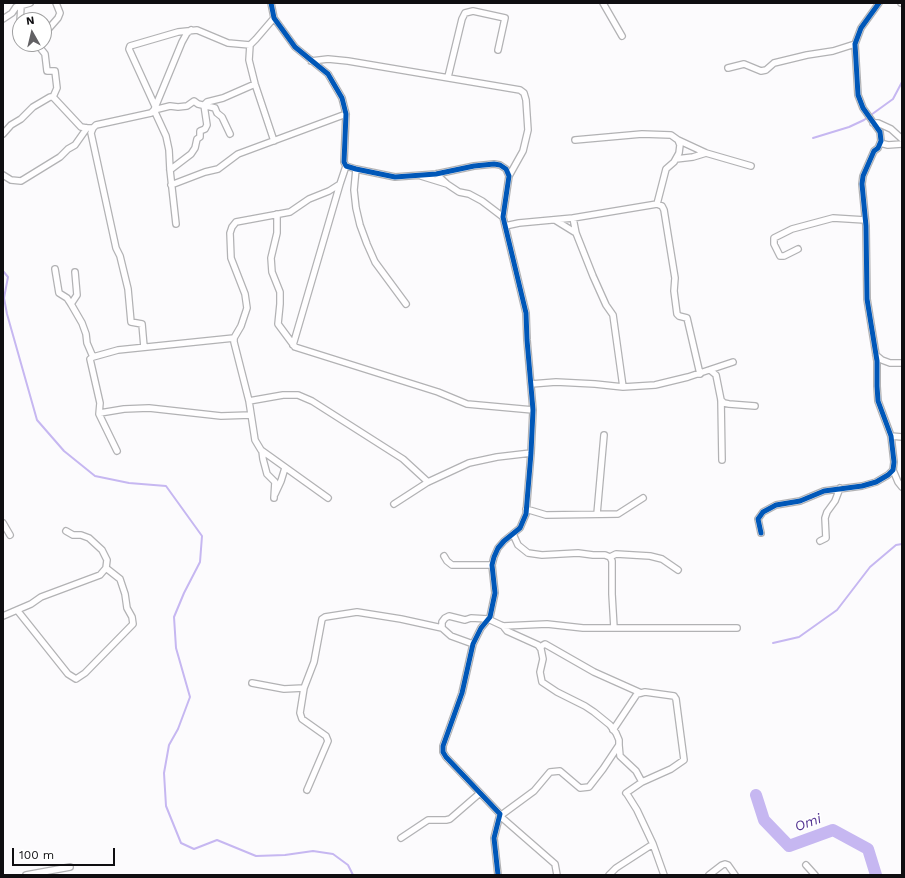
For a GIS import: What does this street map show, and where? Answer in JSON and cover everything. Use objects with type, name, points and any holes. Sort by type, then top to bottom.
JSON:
[{"type":"street","points":[[3,19],[12,13],[16,7],[30,3]]},
{"type":"street","points":[[52,24],[59,15],[56,3]]},
{"type":"street","points":[[271,3],[274,18],[295,47],[328,74],[342,98],[346,114],[344,162],[346,166],[293,345]]},
{"type":"street","points":[[603,3],[622,36]]},
{"type":"street","points":[[879,3],[861,28],[856,44],[858,95],[863,108],[880,132],[881,141],[878,148],[874,151],[863,176],[862,184],[865,220],[867,300],[876,354],[878,402],[891,436],[894,462],[893,470],[898,482],[902,486]]},
{"type":"street","points":[[21,6],[21,12]]},
{"type":"street","points":[[448,77],[462,19],[465,13],[473,11],[506,18],[498,50]]},
{"type":"street","points":[[274,18],[250,45],[249,60],[255,84],[274,141]]},
{"type":"street","points":[[176,224],[171,185],[169,150],[166,136],[129,48],[178,32],[192,30],[197,30],[228,43],[250,45]]},
{"type":"street","points":[[3,175],[11,180],[21,181],[60,157],[68,149],[75,145],[90,128],[96,125],[151,113],[155,108],[182,42],[187,33],[192,30]]},
{"type":"street","points":[[728,68],[744,64],[761,71],[766,70],[774,63],[808,55],[833,52],[856,44]]},
{"type":"street","points":[[43,52],[47,71],[55,71],[57,88],[53,97]]},
{"type":"street","points":[[312,61],[328,59],[348,61],[520,90],[524,93],[526,100],[528,130],[523,151],[509,176],[503,217],[526,313],[533,410],[526,509],[520,528],[498,548],[494,557],[492,565],[495,593],[490,617],[481,628],[473,644],[462,693],[443,746],[443,752],[500,816],[555,864],[557,875]]},
{"type":"street","points":[[204,105],[207,102],[223,98],[255,84]]},
{"type":"street","points":[[3,134],[11,125],[21,119],[33,106],[50,97],[53,97]]},
{"type":"street","points":[[53,97],[81,127],[90,128]]},
{"type":"street","points":[[155,108],[187,106],[194,101],[198,104],[215,108],[217,113],[222,117],[230,134]]},
{"type":"street","points":[[170,170],[191,154],[195,148],[197,139],[200,137],[200,131],[205,129],[207,125],[204,105]]},
{"type":"street","points":[[171,185],[218,168],[238,154],[346,114]]},
{"type":"street","points":[[874,123],[878,123],[891,129],[902,139]]},
{"type":"street","points":[[90,128],[116,248],[120,256],[128,289],[131,322],[142,324],[144,347]]},
{"type":"street","points":[[574,140],[642,134],[671,135],[678,140],[706,153],[751,166]]},
{"type":"street","points":[[657,204],[666,169],[676,159],[679,153],[680,145],[678,140]]},
{"type":"street","points":[[880,143],[888,145],[902,144]]},
{"type":"street","points":[[676,159],[693,157],[706,153]]},
{"type":"street","points":[[346,166],[395,177],[436,174],[474,166],[494,164],[500,165],[506,169],[509,176]]},
{"type":"street","points":[[356,169],[354,190],[356,208],[367,244],[376,262],[406,304]]},
{"type":"street","points":[[436,174],[459,192],[469,194],[482,201],[503,217]]},
{"type":"street","points":[[420,175],[448,184]]},
{"type":"street","points":[[328,498],[262,451],[255,440],[249,401],[234,342],[234,338],[241,326],[247,308],[245,294],[231,258],[230,233],[236,222],[290,212],[309,199],[329,191],[340,184]]},
{"type":"street","points":[[505,226],[519,223],[573,218],[657,204],[662,206],[676,278],[674,291],[677,314],[687,318],[700,374]]},
{"type":"street","points":[[278,214],[277,233],[271,258],[272,272],[280,292],[278,324],[295,347],[438,392],[467,404],[533,410]]},
{"type":"street","points":[[573,218],[576,233],[593,276],[606,305],[613,315],[623,388]]},
{"type":"street","points":[[798,249],[784,256],[780,256],[774,244],[774,238],[792,229],[833,218],[865,220]]},
{"type":"street","points":[[555,220],[576,233]]},
{"type":"street","points":[[55,269],[59,293],[67,298],[82,323],[86,334],[87,343],[93,357]]},
{"type":"street","points":[[71,304],[77,295],[75,272]]},
{"type":"street","points":[[118,451],[100,413],[100,403],[90,359],[118,350],[234,338]]},
{"type":"street","points":[[876,354],[882,360],[890,363],[902,363]]},
{"type":"street","points":[[531,384],[556,382],[595,384],[623,388],[655,385],[700,374],[734,362]]},
{"type":"street","points":[[710,370],[716,374],[720,400],[722,460]]},
{"type":"street","points":[[249,401],[283,395],[298,395],[312,401],[403,459],[428,482]]},
{"type":"street","points":[[720,400],[729,404],[755,406]]},
{"type":"street","points":[[100,413],[124,409],[149,408],[222,416],[251,415]]},
{"type":"street","points":[[597,514],[604,436]]},
{"type":"street","points":[[891,436],[902,437]]},
{"type":"street","points":[[262,451],[267,474],[275,482],[274,498],[282,481],[285,468]]},
{"type":"street","points":[[394,504],[428,482],[451,470],[469,463],[531,452]]},
{"type":"street","points":[[761,533],[758,519],[763,512],[776,505],[800,501],[824,491],[862,486],[876,482],[888,475],[893,470]]},
{"type":"street","points":[[820,541],[826,538],[827,512],[835,501],[840,488]]},
{"type":"street","points":[[526,509],[546,515],[618,514],[643,498]]},
{"type":"street","points":[[3,523],[10,535]]},
{"type":"street","points":[[3,616],[31,604],[41,597],[100,575],[106,568],[107,560],[102,550],[89,538],[81,535],[73,535],[66,531]]},
{"type":"street","points":[[513,534],[518,545],[528,554],[542,555],[578,553],[605,555],[610,557],[616,554],[656,558],[662,559],[678,570]]},
{"type":"street","points":[[444,556],[452,565],[492,565]]},
{"type":"street","points":[[610,557],[612,562],[614,628]]},
{"type":"street","points":[[17,610],[68,674],[76,679],[85,673],[133,624],[127,608],[125,594],[120,579],[106,568]]},
{"type":"street","points":[[307,790],[328,742],[326,736],[300,717],[304,688],[314,662],[322,619],[324,617],[357,612],[401,619],[442,628],[451,636],[473,644]]},
{"type":"street","points":[[442,628],[442,622],[449,616],[464,620],[471,618],[488,619],[503,626],[507,631],[538,645],[544,659],[540,672],[542,682],[557,692],[590,708],[610,725],[619,740],[620,756],[636,771],[642,782]]},
{"type":"street","points":[[503,626],[546,624],[583,628],[737,628]]},
{"type":"street","points":[[540,647],[544,644],[594,672],[641,693],[674,696],[676,699],[684,760],[671,769],[642,782],[626,793],[637,810],[653,844],[664,875]]},
{"type":"street","points":[[252,683],[284,689],[304,688]]},
{"type":"street","points":[[613,730],[637,694],[641,693]]},
{"type":"street","points":[[498,875],[494,838],[500,816],[534,791],[550,772],[560,771],[580,788],[589,787],[619,745]]},
{"type":"street","points":[[401,838],[428,820],[450,819],[480,793]]},
{"type":"street","points":[[609,875],[616,868],[653,844]]},
{"type":"street","points":[[709,875],[725,864],[728,865],[735,875]]},
{"type":"street","points":[[806,865],[815,875]]},
{"type":"street","points":[[26,875],[41,874],[70,867]]},
{"type":"waterway","points":[[813,138],[849,127],[864,120],[893,99],[902,82]]},
{"type":"waterway","points":[[3,271],[8,277],[4,298],[7,314],[37,420],[64,451],[95,476],[129,483],[166,486],[202,536],[200,562],[184,593],[174,617],[176,648],[190,697],[178,729],[169,745],[164,773],[166,806],[181,843],[194,849],[217,840],[256,856],[285,855],[313,851],[333,854],[348,865],[353,875]]},
{"type":"waterway","points":[[773,643],[799,637],[837,610],[870,567],[896,545],[902,544]]},
{"type":"waterway","name":"Omi","points":[[756,795],[764,820],[789,846],[833,830],[868,849],[876,875]]},
{"type":"cycle path","points":[[271,3],[274,18],[295,47],[328,74],[342,98],[346,114],[344,162],[346,166],[395,177],[436,174],[474,166],[494,164],[500,165],[506,169],[509,176],[503,217],[526,313],[533,410],[526,514],[520,528],[504,541],[498,548],[494,557],[492,565],[495,593],[490,617],[481,628],[473,644],[462,693],[443,746],[443,752],[446,757],[500,814],[494,838],[498,875]]},
{"type":"cycle path","points":[[761,533],[758,519],[763,512],[776,505],[800,501],[824,491],[862,486],[876,482],[888,475],[893,470],[894,462],[891,436],[878,401],[877,361],[867,299],[866,226],[862,184],[863,176],[874,151],[878,148],[881,141],[880,132],[863,108],[858,95],[855,44],[861,28],[879,3]]}]
